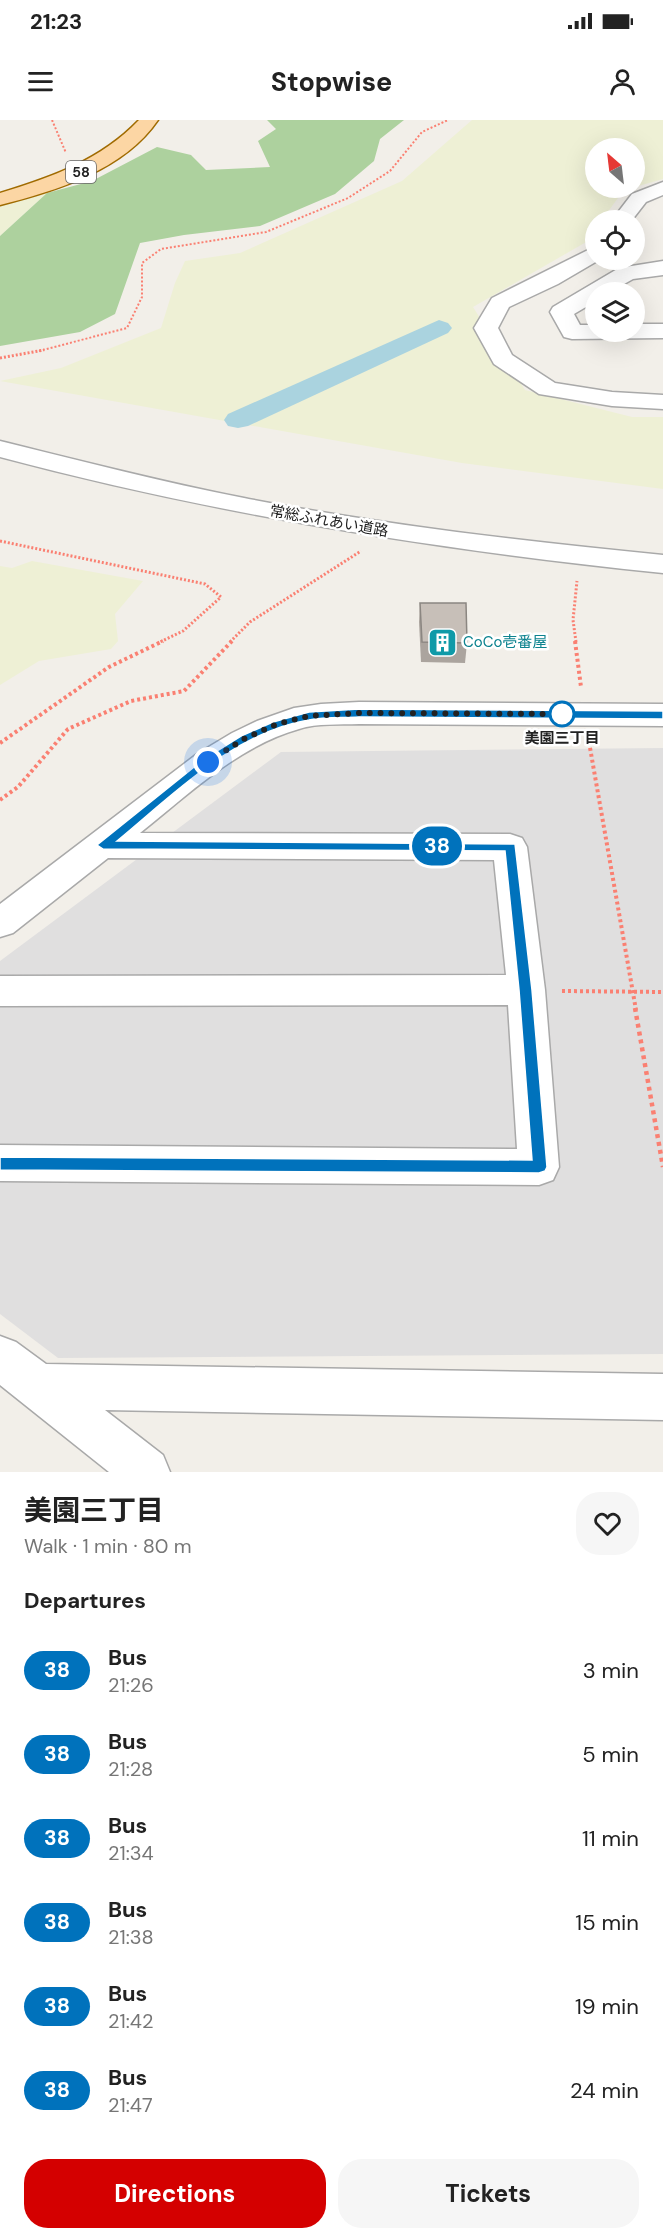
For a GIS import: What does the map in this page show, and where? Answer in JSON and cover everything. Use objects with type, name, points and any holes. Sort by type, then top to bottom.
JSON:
[{"type":"main road","name":"58","points":[[0,199],[75,176],[109,155],[149,120]]},
{"type":"street","points":[[630,210],[639,198],[663,188]]},
{"type":"street","points":[[585,258],[550,279],[500,303],[486,328],[502,358],[548,389],[612,399],[663,402]]},
{"type":"street","points":[[663,268],[627,273],[561,312],[572,332],[663,331]]},
{"type":"street","name":"常総ふれあい道路","points":[[0,449],[118,480],[193,496],[392,532],[663,564]]},
{"type":"street","points":[[0,923],[208,762],[244,739],[288,722],[309,716],[359,713],[663,715]]},
{"type":"street","points":[[0,1163],[539,1167],[526,990],[510,847],[103,845]]},
{"type":"street","points":[[0,991],[526,990]]},
{"type":"street","points":[[0,1359],[39,1386],[146,1472]]},
{"type":"street","points":[[39,1386],[663,1397]]},
{"type":"path","points":[[52,120],[75,176]]},
{"type":"path","points":[[0,358],[29,354],[127,327],[141,307],[144,282],[142,263],[161,249],[266,232],[348,198],[390,171],[422,132],[448,120]]},
{"type":"path","points":[[0,800],[18,787],[68,729],[131,701],[184,691],[250,622],[392,532]]},
{"type":"path","points":[[0,541],[205,584],[221,597],[183,631],[109,667],[0,743]]},
{"type":"path","points":[[580,556],[573,620],[584,714],[663,1167]]},
{"type":"path","points":[[526,990],[663,992]]},
{"type":"shaded area","points":[[663,748],[663,1354],[58,1358],[0,1314],[0,961],[281,752]]},
{"type":"green space","points":[[267,120],[404,120],[380,139],[374,161],[335,194],[260,226],[140,243],[115,314],[80,332],[0,346],[0,236],[47,193],[92,181],[157,147],[191,155],[206,170],[270,167],[258,141],[276,129]]},
{"type":"green space","points":[[472,120],[663,120],[663,179],[645,184],[645,138],[585,138],[585,198],[618,198],[609,210],[585,210],[585,243],[473,307],[525,390],[632,417],[663,417],[663,489],[462,463],[0,381],[61,368],[161,328],[175,283],[185,261],[240,253],[402,181]]},
{"type":"green space","points":[[47,193],[0,236],[0,204]]},
{"type":"green space","points":[[32,561],[143,581],[115,614],[118,641],[111,649],[39,661],[0,685],[0,566],[12,568]]},
{"type":"building","points":[[420,603],[466,603],[467,643],[422,642]]},
{"type":"waterway","points":[[238,420],[439,328]]},
{"type":"bus line","name":"38","points":[[0,1163],[539,1167],[526,990],[510,847],[103,845],[208,762],[244,739],[277,724],[309,716],[359,713],[663,715]]},
{"type":"place","name":"CoCo壱番屋","points":[[442,642]]},
{"type":"place","name":"美園三丁目","points":[[562,714]]},
{"type":"route","points":[[208,762],[244,739],[277,724],[309,716],[359,713],[562,714]]}]
